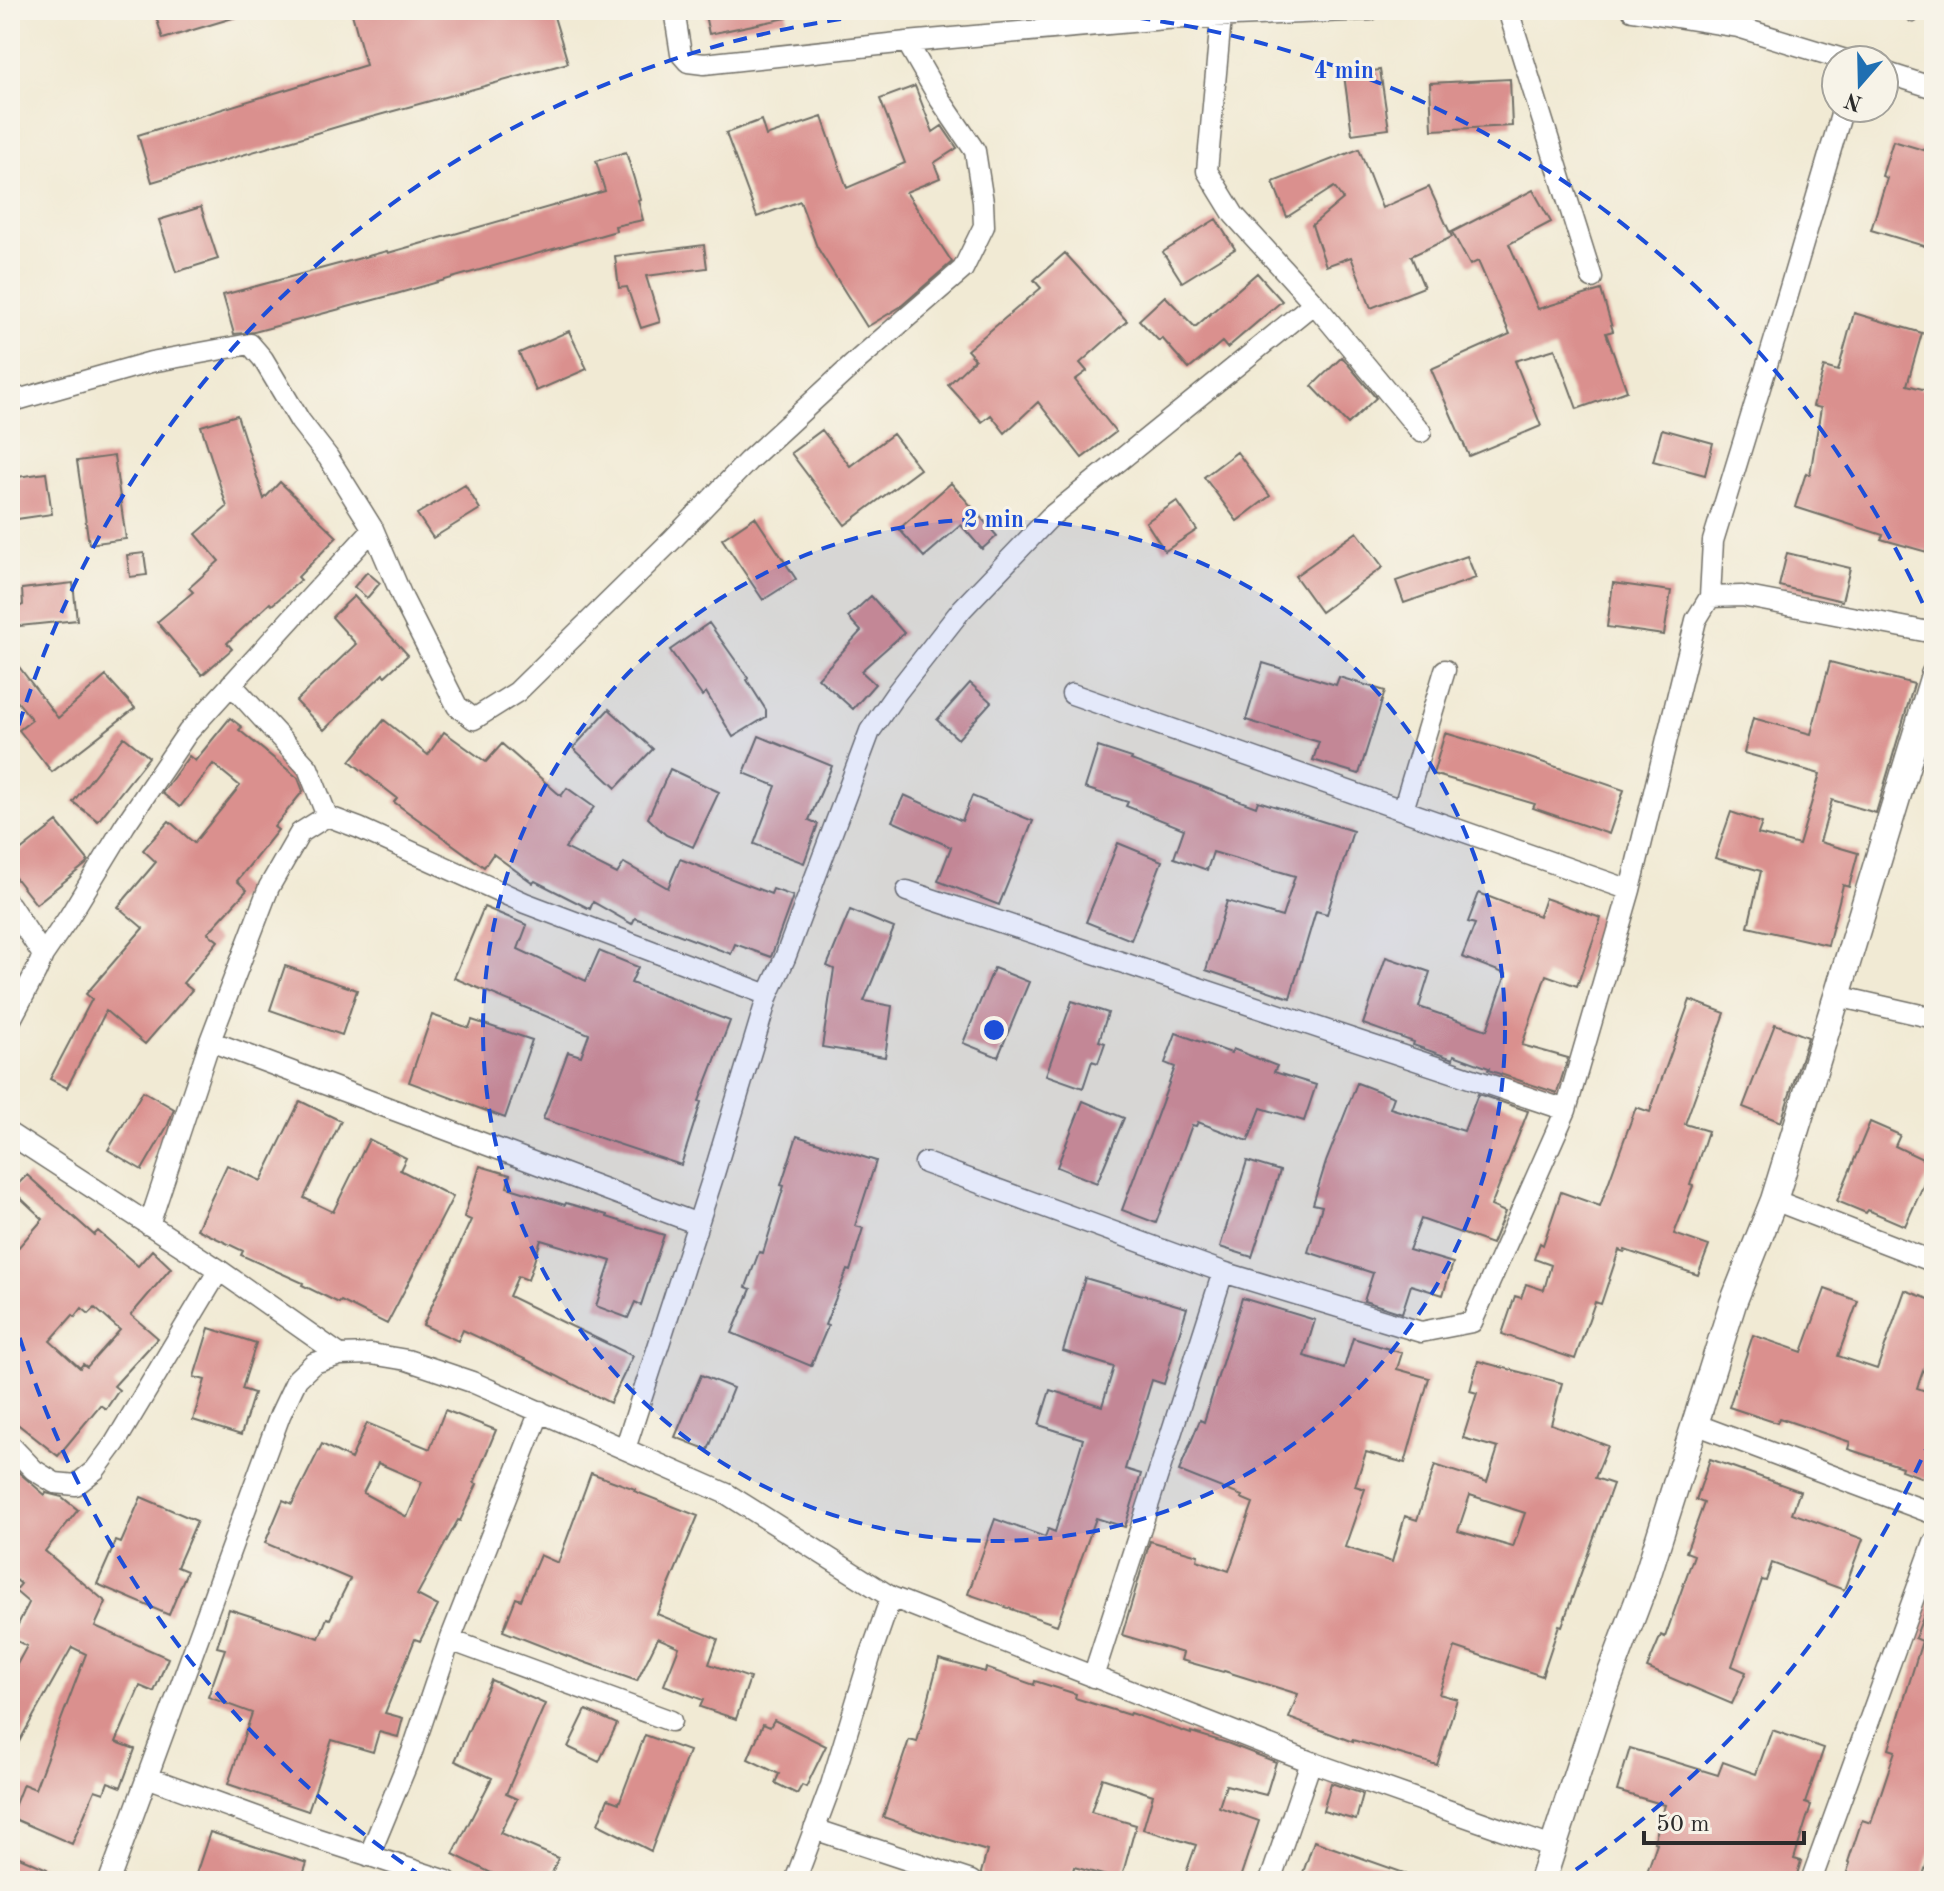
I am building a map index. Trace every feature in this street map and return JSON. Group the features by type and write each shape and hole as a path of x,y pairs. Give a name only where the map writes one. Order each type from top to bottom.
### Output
{"street":[{"path":"674,10 681,54 688,62 704,64 1164,15 1221,18 1370,10"},
{"path":"1508,10 1592,278"},
{"path":"1632,10 1739,23 1820,51"},
{"path":"1221,18 1207,171 1234,215 1314,303 1421,432"},
{"path":"10,402 151,362 250,344 263,359 300,421 328,457 373,529 403,599 457,706 474,719 517,692 748,461 963,269 984,226 975,151 939,98 907,42"},
{"path":"1900,77 1934,88"},
{"path":"925,1163 1223,1272 1421,1332 1472,1322 1566,1110 1630,890 1696,620 1710,597 1713,541 1838,124"},
{"path":"625,1449 768,995 785,958 870,731 962,609 1050,517 1314,303"},
{"path":"10,1021 43,955 188,732 373,529"},
{"path":"1710,597 1742,596 1934,633"},
{"path":"1403,810 1445,670"},
{"path":"1542,1881 1602,1697 1646,1580 1733,1303 1774,1200 1934,675"},
{"path":"231,684 308,768 327,816 525,903 768,995"},
{"path":"1072,694 1630,890"},
{"path":"149,1225 210,1041 269,887 300,833 327,816"},
{"path":"907,891 1566,1110"},
{"path":"10,905 43,955"},
{"path":"1837,996 1934,1018"},
{"path":"210,1041 698,1224"},
{"path":"10,1134 219,1270 340,1355"},
{"path":"1774,1200 1934,1262"},
{"path":"10,1445 34,1470 55,1483 76,1485 95,1470 115,1443 219,1270"},
{"path":"1093,1677 1223,1272"},
{"path":"109,1881 280,1415 297,1379 314,1363 340,1355 371,1354 407,1360 472,1382 727,1494 891,1597 1311,1762 1552,1847"},
{"path":"369,1856 412,1752 450,1640 540,1411"},
{"path":"1695,1424 1934,1514"},
{"path":"1811,1881 1934,1542"},
{"path":"795,1881 831,1785 891,1597"},
{"path":"450,1640 671,1721"},
{"path":"1270,1881 1311,1762"},
{"path":"147,1777 447,1881"},
{"path":"814,1829 971,1881"}],"building":[{"path":"154,10 245,10 246,14 163,39"},
{"path":"351,10 552,10 568,63 152,182 138,135 366,65"},
{"path":"704,10 787,10 787,18 709,34"},
{"path":"1380,70 1389,129 1352,134 1344,75"},
{"path":"1510,79 1512,126 1432,130 1430,83"},
{"path":"915,86 933,132 942,126 957,148 934,163 940,178 906,192 952,262 900,307 867,327 817,247 800,201 757,217 726,133 761,120 766,136 822,117 847,188 905,163 880,99"},
{"path":"1893,141 1934,153 1934,249 1871,230 1887,178 1882,176"},
{"path":"1359,149 1382,208 1429,187 1452,237 1411,256 1424,287 1371,308 1351,257 1326,266 1312,225 1343,199 1334,187 1287,217 1273,182"},
{"path":"626,152 643,220 615,226 616,231 396,294 254,332 234,334 223,295 388,253 605,191 596,161"},
{"path":"1533,190 1551,222 1509,244 1538,309 1601,290 1613,331 1606,333 1627,391 1577,409 1555,349 1515,361 1541,426 1469,456 1431,369 1510,334 1478,261 1470,265 1452,232"},
{"path":"201,207 218,259 176,272 159,220"},
{"path":"1216,219 1235,249 1182,282 1163,252"},
{"path":"704,245 707,268 646,276 660,322 641,328 627,287 619,288 615,256"},
{"path":"1065,253 1127,321 1080,363 1087,371 1075,380 1116,432 1082,458 1038,402 1005,433 991,415 982,422 948,385 975,359 967,350 1041,288 1034,280"},
{"path":"1257,273 1282,301 1227,348 1222,342 1189,369 1162,338 1159,341 1139,320 1165,296 1195,327"},
{"path":"1854,313 1922,333 1907,385 1934,392 1934,554 1881,539 1883,535 1795,507 1806,473 1810,475 1821,408 1813,406 1824,367 1838,371"},
{"path":"569,331 587,369 536,391 519,353"},
{"path":"1342,357 1376,398 1348,424 1312,386"},
{"path":"237,415 264,499 280,482 337,537 298,577 301,580 272,605 270,603 227,643 232,649 202,675 157,622 193,592 189,588 219,561 196,534 227,507 201,426"},
{"path":"1662,429 1713,443 1705,475 1653,461"},
{"path":"822,430 850,466 893,434 920,469 845,525 791,453"},
{"path":"1237,452 1270,496 1237,521 1204,477"},
{"path":"114,456 126,539 89,544 77,461"},
{"path":"46,473 52,514 10,520 10,478"},
{"path":"951,483 997,536 982,549 961,525 924,557 899,529"},
{"path":"465,485 480,509 433,538 417,514"},
{"path":"1177,501 1197,530 1165,551 1146,522"},
{"path":"755,517 796,579 763,600 722,539"},
{"path":"1357,532 1383,567 1321,612 1295,576"},
{"path":"144,553 147,575 130,577 127,555"},
{"path":"1787,553 1850,568 1842,601 1779,586"},
{"path":"1467,556 1476,578 1404,603 1396,581"},
{"path":"367,572 380,583 367,598 354,587"},
{"path":"73,583 77,620 10,627 10,611 23,605 22,589"},
{"path":"1613,583 1671,591 1664,635 1607,627"},
{"path":"354,596 408,655 385,676 383,674 324,730 296,701 356,644 332,617"},
{"path":"871,596 904,633 861,671 875,684 853,709 818,678 861,631 848,617"},
{"path":"709,623 748,678 766,710 766,717 733,737 706,692 702,696 670,650"},
{"path":"10,655 58,718 106,676 135,708 52,772 19,730 32,720 10,692"},
{"path":"1830,662 1914,684 1876,813 1832,800 1820,842 1858,853 1849,887 1843,885 1828,945 1748,927 1761,871 1715,858 1731,812 1762,823 1758,834 1799,845 1820,774 1744,753 1753,718 1811,734"},
{"path":"1263,663 1336,685 1339,677 1385,691 1359,774 1313,760 1319,742 1246,720"},
{"path":"970,683 991,702 958,739 937,720"},
{"path":"609,709 653,749 616,788 573,748"},
{"path":"230,718 242,727 239,730 298,778 303,791 274,827 278,830 237,881 247,890 208,933 218,941 183,983 192,990 145,1044 106,1011 67,1088 50,1079 92,999 86,994 143,928 118,907 156,862 143,850 169,821 194,843 240,786 213,764 180,807 162,793 189,756 195,761"},
{"path":"384,720 428,755 444,732 486,762 502,744 561,796 567,788 594,807 565,848 617,874 624,863 668,888 680,859 771,894 773,889 793,896 771,957 735,944 731,954 635,918 632,924 593,902 590,909 535,881 533,883 493,854 484,867 394,802 397,798 350,761"},
{"path":"1445,733 1624,790 1609,834 1533,808 1535,804 1433,774"},
{"path":"759,736 832,766 809,820 818,824 804,863 754,844 776,786 744,773"},
{"path":"124,737 149,757 98,821 73,802"},
{"path":"1098,747 1256,807 1258,801 1353,831 1327,914 1316,911 1290,998 1206,970 1227,901 1282,917 1295,876 1213,852 1207,870 1174,858 1184,829 1126,806 1128,802 1085,788"},
{"path":"670,769 719,792 693,847 666,835 648,818"},
{"path":"904,795 962,821 972,796 1033,821 999,905 938,881 951,847 892,821"},
{"path":"57,822 88,860 36,904 10,871 10,859"},
{"path":"1118,843 1162,861 1131,940 1086,922"},
{"path":"1479,893 1539,916 1545,898 1601,918 1577,986 1546,975 1522,1045 1568,1058 1557,1093 1454,1055 1453,1059 1413,1045 1414,1042 1363,1024 1386,957 1430,972 1419,1007 1487,1030 1506,974 1462,957 1475,924 1468,922"},
{"path":"484,907 527,925 518,949 586,981 599,951 638,967 631,983 730,1021 699,1101 681,1165 543,1119 568,1052 581,1056 589,1034 454,978"},
{"path":"850,910 894,928 864,1001 892,1006 885,1057 822,1047 834,969 827,966"},
{"path":"285,966 357,990 342,1035 270,1010"},
{"path":"994,968 1029,982 998,1057 963,1043"},
{"path":"1690,1000 1725,1013 1685,1124 1708,1131 1690,1185 1693,1186 1674,1234 1709,1246 1698,1275 1619,1250 1601,1304 1595,1302 1575,1359 1502,1334 1515,1296 1521,1298 1526,1284 1544,1290 1551,1265 1534,1259 1540,1243 1543,1245 1561,1192 1600,1206 1636,1107 1650,1112"},
{"path":"1072,1001 1108,1013 1099,1041 1105,1043 1098,1063 1092,1061 1083,1088 1046,1075"},
{"path":"432,1015 469,1028 472,1020 532,1040 505,1118 409,1082"},
{"path":"1775,1024 1808,1037 1781,1122 1743,1107"},
{"path":"1176,1033 1231,1053 1233,1049 1277,1066 1274,1072 1316,1085 1304,1121 1261,1108 1248,1141 1198,1122 1196,1126 1192,1125 1156,1223 1122,1210 1175,1067 1165,1063"},
{"path":"1357,1083 1394,1097 1390,1108 1464,1131 1478,1094 1528,1111 1491,1206 1505,1212 1492,1244 1421,1219 1409,1250 1453,1263 1443,1295 1411,1285 1402,1313 1364,1301 1373,1273 1308,1252 1322,1206 1313,1204"},
{"path":"143,1091 174,1109 142,1170 108,1150"},
{"path":"300,1101 341,1121 304,1198 333,1212 369,1139 406,1158 400,1170 453,1197 387,1324 241,1255 243,1251 197,1229 227,1165 261,1181"},
{"path":"1083,1101 1124,1118 1097,1183 1057,1167"},
{"path":"1870,1122 1900,1135 1895,1146 1933,1164 1905,1226 1837,1201"},
{"path":"797,1136 876,1161 855,1226 863,1228 850,1271 847,1270 811,1366 732,1333 751,1289 746,1287 759,1252 763,1253"},
{"path":"1247,1161 1280,1171 1252,1257 1220,1247"},
{"path":"480,1166 510,1175 507,1187 607,1215 664,1235 641,1305 635,1302 628,1318 596,1306 611,1261 541,1240 528,1280 518,1276 509,1296 633,1356 610,1403 463,1330 458,1341 423,1325 471,1220 464,1217"},
{"path":"27,1175 94,1235 98,1231 138,1266 152,1250 171,1268 131,1315 158,1338 114,1386 119,1390 106,1409 100,1405 58,1456 10,1418 10,1281 18,1272 10,1265 10,1257 43,1219 12,1190","holes":["82,1308 89,1314 95,1308 120,1330 87,1367 83,1364 80,1368 50,1341"]},
{"path":"1085,1278 1187,1308 1164,1384 1152,1380 1125,1469 1141,1474 1125,1527 1096,1518 1057,1625 968,1594 995,1519 1045,1537 1048,1529 1055,1532 1083,1439 1039,1425 1050,1390 1102,1406 1114,1367 1063,1351"},
{"path":"1825,1289 1858,1301 1838,1356 1877,1369 1905,1290 1934,1301 1934,1340 1917,1388 1934,1394 1934,1482 1901,1470 1902,1467 1848,1449 1850,1442 1779,1418 1777,1423 1729,1407 1753,1335 1802,1352"},
{"path":"1242,1298 1315,1320 1304,1356 1344,1368 1353,1338 1402,1353 1397,1369 1429,1378 1405,1463 1366,1452 1355,1486 1365,1489 1345,1547 1392,1562 1405,1516 1417,1520 1435,1465 1487,1482 1498,1448 1463,1438 1477,1393 1470,1391 1478,1361 1562,1383 1551,1424 1608,1446 1595,1478 1613,1484 1542,1676 1455,1647 1439,1694 1457,1699 1437,1765 1353,1742 1289,1718 1298,1694 1181,1660 1183,1653 1122,1635 1150,1541 1198,1555 1197,1560 1229,1571 1253,1503 1179,1471 1200,1420 1204,1422","holes":["1470,1495 1525,1513 1513,1547 1458,1531"]},
{"path":"209,1328 256,1343 242,1389 254,1393 241,1435 193,1420 205,1380 194,1377"},
{"path":"701,1375 733,1388 708,1450 675,1437"},
{"path":"445,1410 496,1430 460,1521 417,1595 438,1606 420,1641 415,1639 385,1713 403,1718 398,1737 379,1732 373,1752 332,1740 308,1811 228,1784 252,1713 208,1697 225,1649 217,1647 229,1609 319,1638 350,1579 265,1543 283,1500 292,1504 322,1444 351,1459 367,1423 430,1449","holes":["378,1463 422,1482 407,1517 363,1493"]},
{"path":"1710,1459 1800,1491 1792,1513 1863,1539 1844,1590 1772,1563 1766,1581 1762,1580 1732,1666 1746,1672 1732,1704 1647,1668 1661,1635 1665,1637 1694,1555 1686,1552 1704,1503 1696,1500"},
{"path":"10,1465 45,1495 62,1497 78,1510 45,1551 106,1602 95,1626 168,1658 154,1692 140,1686 116,1742 135,1749 121,1787 108,1782 104,1793 95,1790 72,1844 10,1817 23,1784 35,1789 86,1654 72,1647 10,1758 10,1677 27,1646 11,1638 29,1603 15,1591 21,1584 10,1575"},
{"path":"591,1473 698,1516 657,1614 718,1639 709,1664 750,1678 736,1719 700,1707 703,1700 664,1685 679,1647 658,1638 637,1681 503,1631 516,1598 521,1600 540,1555 558,1563"},
{"path":"141,1497 197,1521 177,1567 187,1571 169,1615 97,1584 116,1541 121,1543"},
{"path":"1933,1592 1934,1842 1921,1881 1844,1881 1862,1820 1871,1823 1895,1751 1889,1749 1922,1641 1915,1638"},
{"path":"939,1659 985,1672 986,1668 1034,1685 1035,1681 1076,1694 1075,1698 1227,1743 1276,1762 1266,1795 1226,1785 1219,1807 1259,1821 1239,1881 1183,1881 1196,1845 1143,1829 1153,1795 1102,1778 1091,1812 1136,1825 1121,1880 1074,1867 1070,1881 984,1881 981,1873 987,1851 883,1817 909,1740 917,1742"},
{"path":"491,1680 545,1704 506,1794 517,1799 500,1833 558,1858 549,1881 507,1881 453,1854 492,1778 455,1761"},
{"path":"586,1710 617,1724 599,1762 568,1747"},
{"path":"774,1720 826,1746 806,1787 802,1785 797,1794 775,1783 779,1774 748,1759 763,1724 770,1727"},
{"path":"1772,1730 1824,1748 1805,1803 1811,1805 1794,1859 1801,1861 1795,1881 1644,1881 1657,1843 1654,1842 1665,1805 1617,1791 1630,1748 1718,1775 1723,1762 1756,1774"},
{"path":"645,1735 689,1751 651,1851 598,1824 608,1799 619,1803"},
{"path":"1331,1783 1363,1794 1356,1820 1323,1811"},
{"path":"210,1832 307,1863 301,1881 217,1881 196,1874"},
{"path":"1314,1841 1421,1879 1300,1881"},
{"path":"10,1853 47,1869 41,1881 10,1881"}]}
